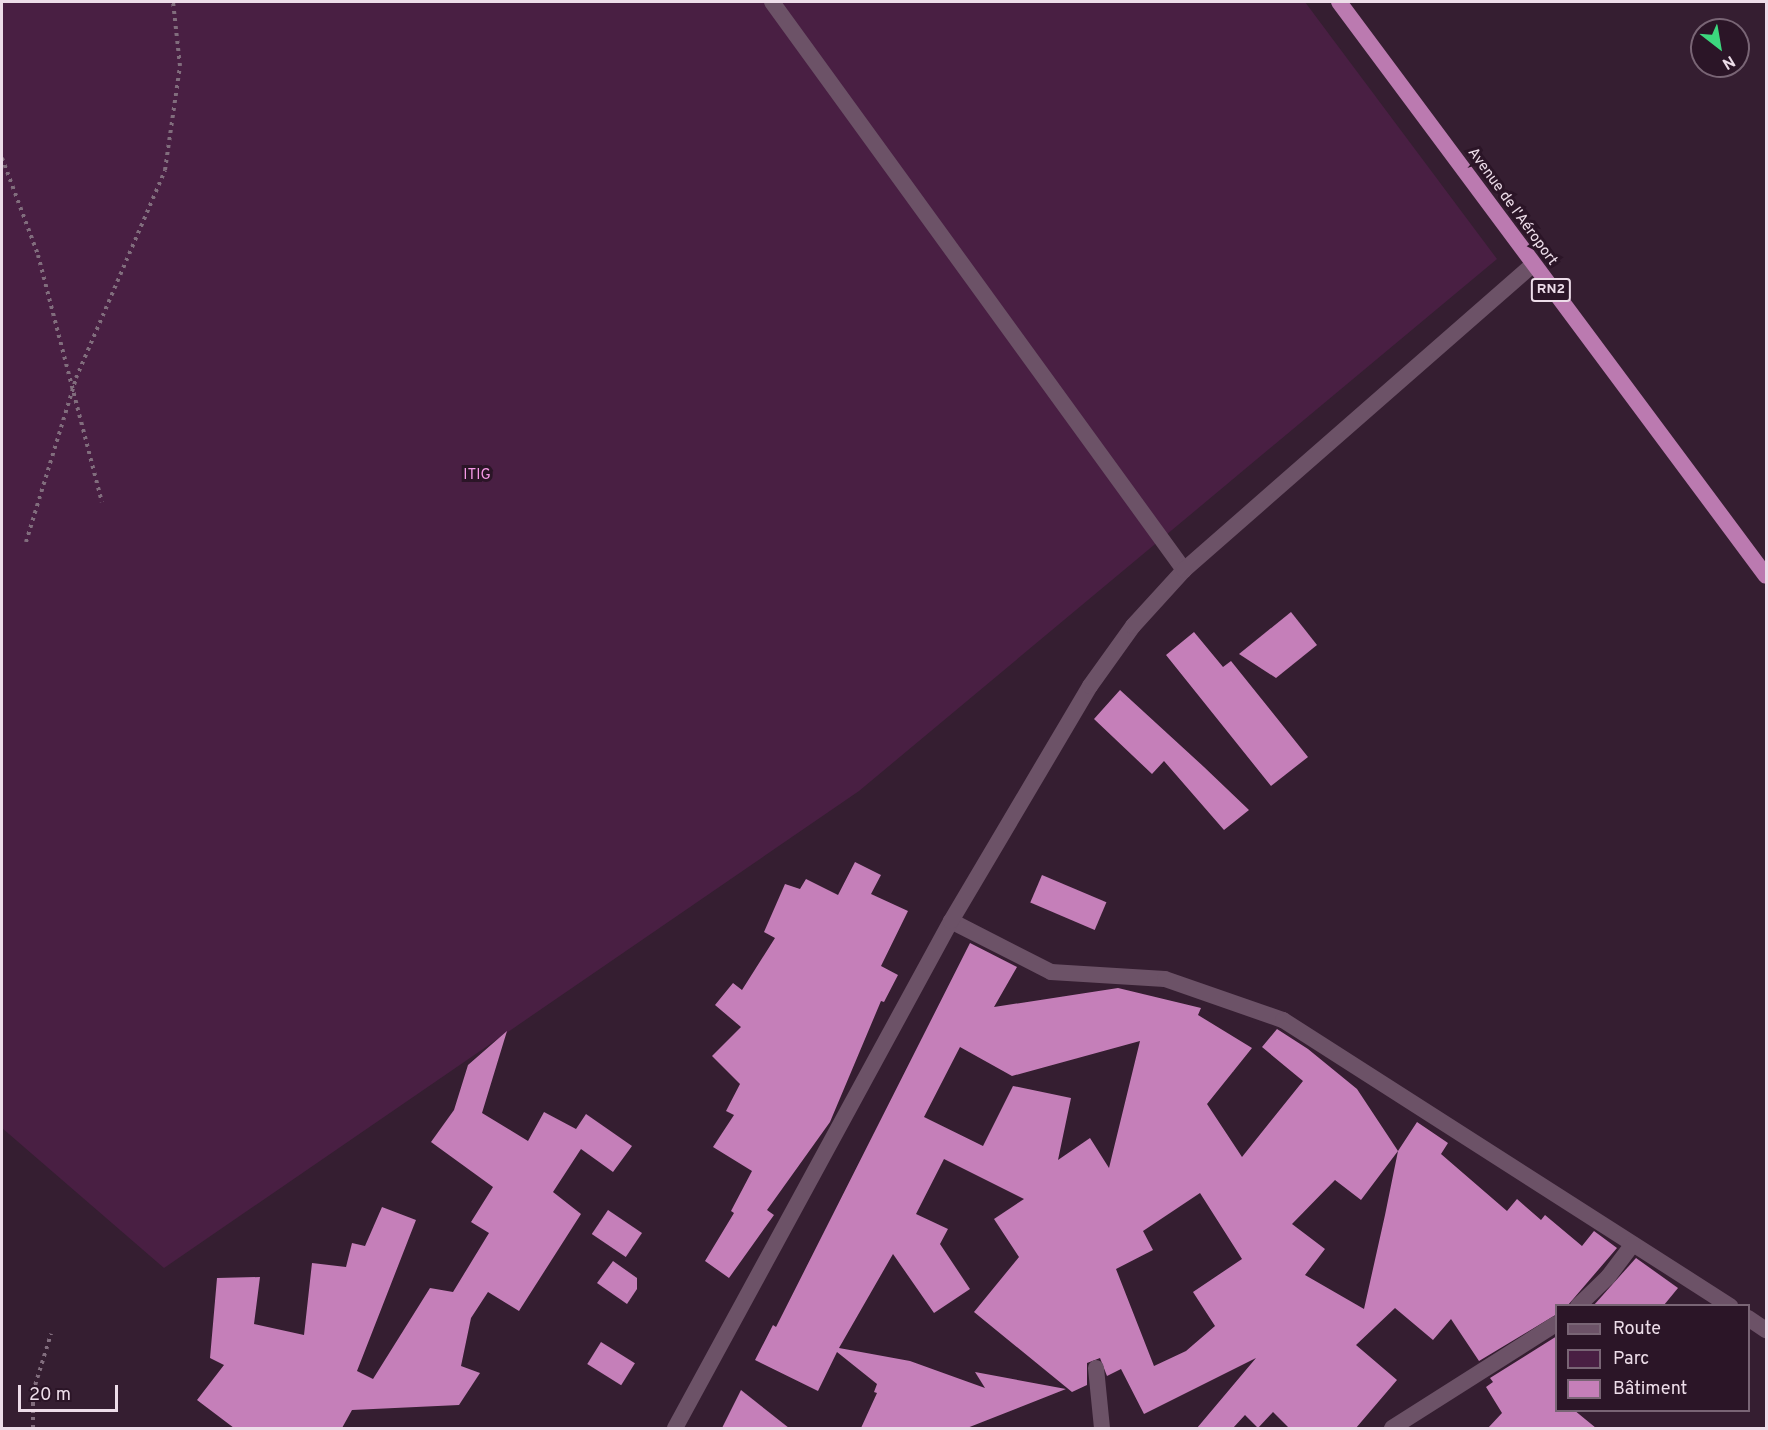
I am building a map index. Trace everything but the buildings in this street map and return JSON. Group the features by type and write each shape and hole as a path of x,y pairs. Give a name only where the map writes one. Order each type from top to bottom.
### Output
{"highway":[{"name":"Avenue de l'Aéroport","path":"1339,2 1532,265 1767,576"}],"street":[{"path":"772,2 1184,570"},
{"path":"675,1428 951,921 1090,686 1133,626 1184,570 1532,265"},
{"path":"951,921 1051,972 1165,979 1282,1020 1728,1304"},
{"path":"1579,1304 1608,1276 1633,1244"},
{"path":"1750,1319 1767,1330"},
{"path":"1392,1428 1555,1325"},
{"path":"1096,1368 1102,1428"}],"path":[{"path":"26,542 72,391 165,170 180,66 172,2"},
{"path":"2,158 38,255 102,502"},
{"path":"33,1428 33,1392 51,1334"}],"green space":[{"name":"ITIG","path":"2,2 1305,2 1497,259 859,791 164,1268 2,1128"}]}
